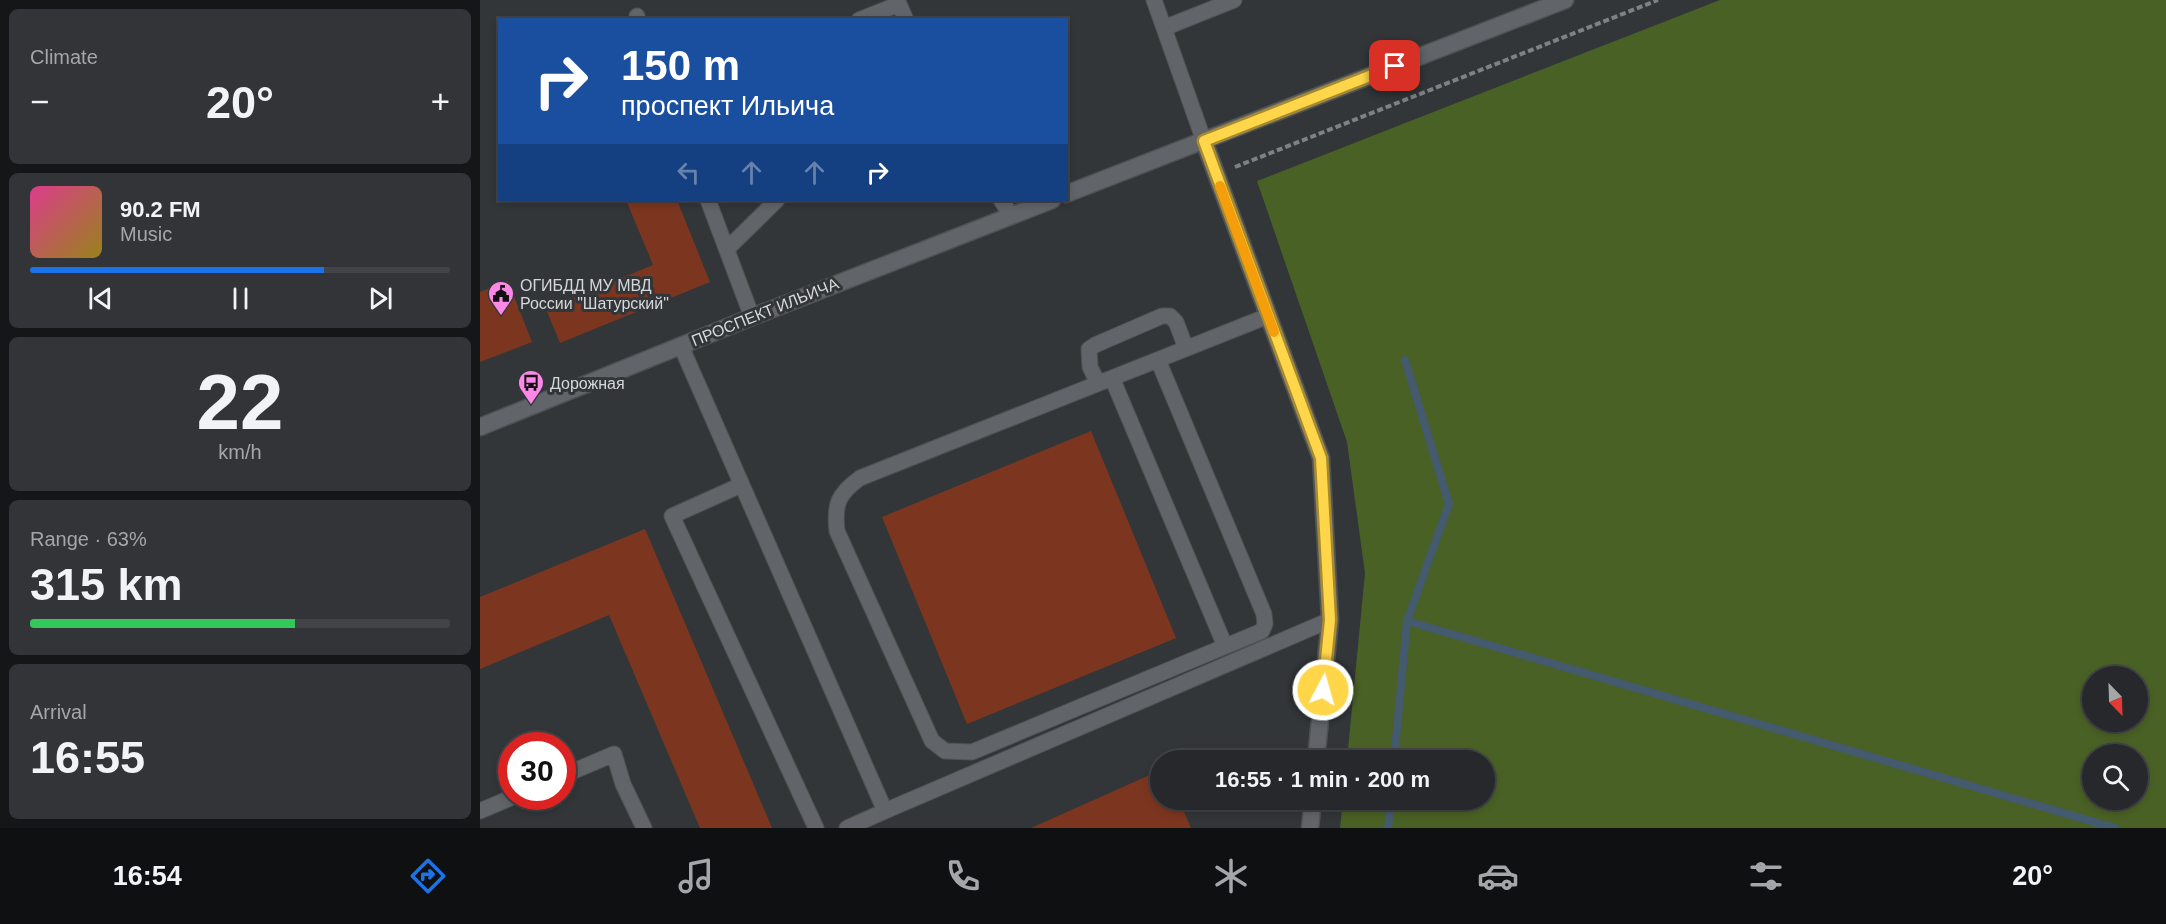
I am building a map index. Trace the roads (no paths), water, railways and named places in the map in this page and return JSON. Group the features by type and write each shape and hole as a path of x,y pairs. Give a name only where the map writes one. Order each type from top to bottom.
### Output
{"street":[{"path":"1068,193 1565,0"},
{"path":"1204,141 1321,458 1330,620 1318,750"},
{"name":"ПРОСПЕКТ ИЛЬИЧА","path":"480,427 752,317 1049,201"},
{"path":"1310,828 1312,810"}],"lane":[{"path":"1154,0 1204,141"},
{"path":"1164,28 1234,0"},
{"path":"864,18 899,4 905,18"},
{"path":"708,201 752,317"},
{"path":"727,249 776,201"},
{"path":"1002,201 1011,215"},
{"path":"1186,348 1176,322 1170,316 1162,316 1095,345 1089,349 1088,356 1090,367 1105,380 1225,646"},
{"path":"1158,360 1264,614 1265,624 1262,631 972,752 945,751 932,741 837,531 835,512 844,490 860,478 1268,316"},
{"path":"681,346 885,810"},
{"path":"741,485 672,516 816,828"},
{"path":"847,828 1330,620"},
{"path":"576,770 614,754 623,784 644,828"},
{"path":"480,812 498,804"}],"waterway":[{"path":"1395,750 1407,621 1449,504 1405,360"},
{"path":"1407,621 2115,828"},
{"path":"1388,828 1390,810"}],"place":[{"name":"ОГИБДД МУ МВД России \"Шатурский\"","path":"501,317"},
{"name":"Дорожная","path":"531,406"}]}
